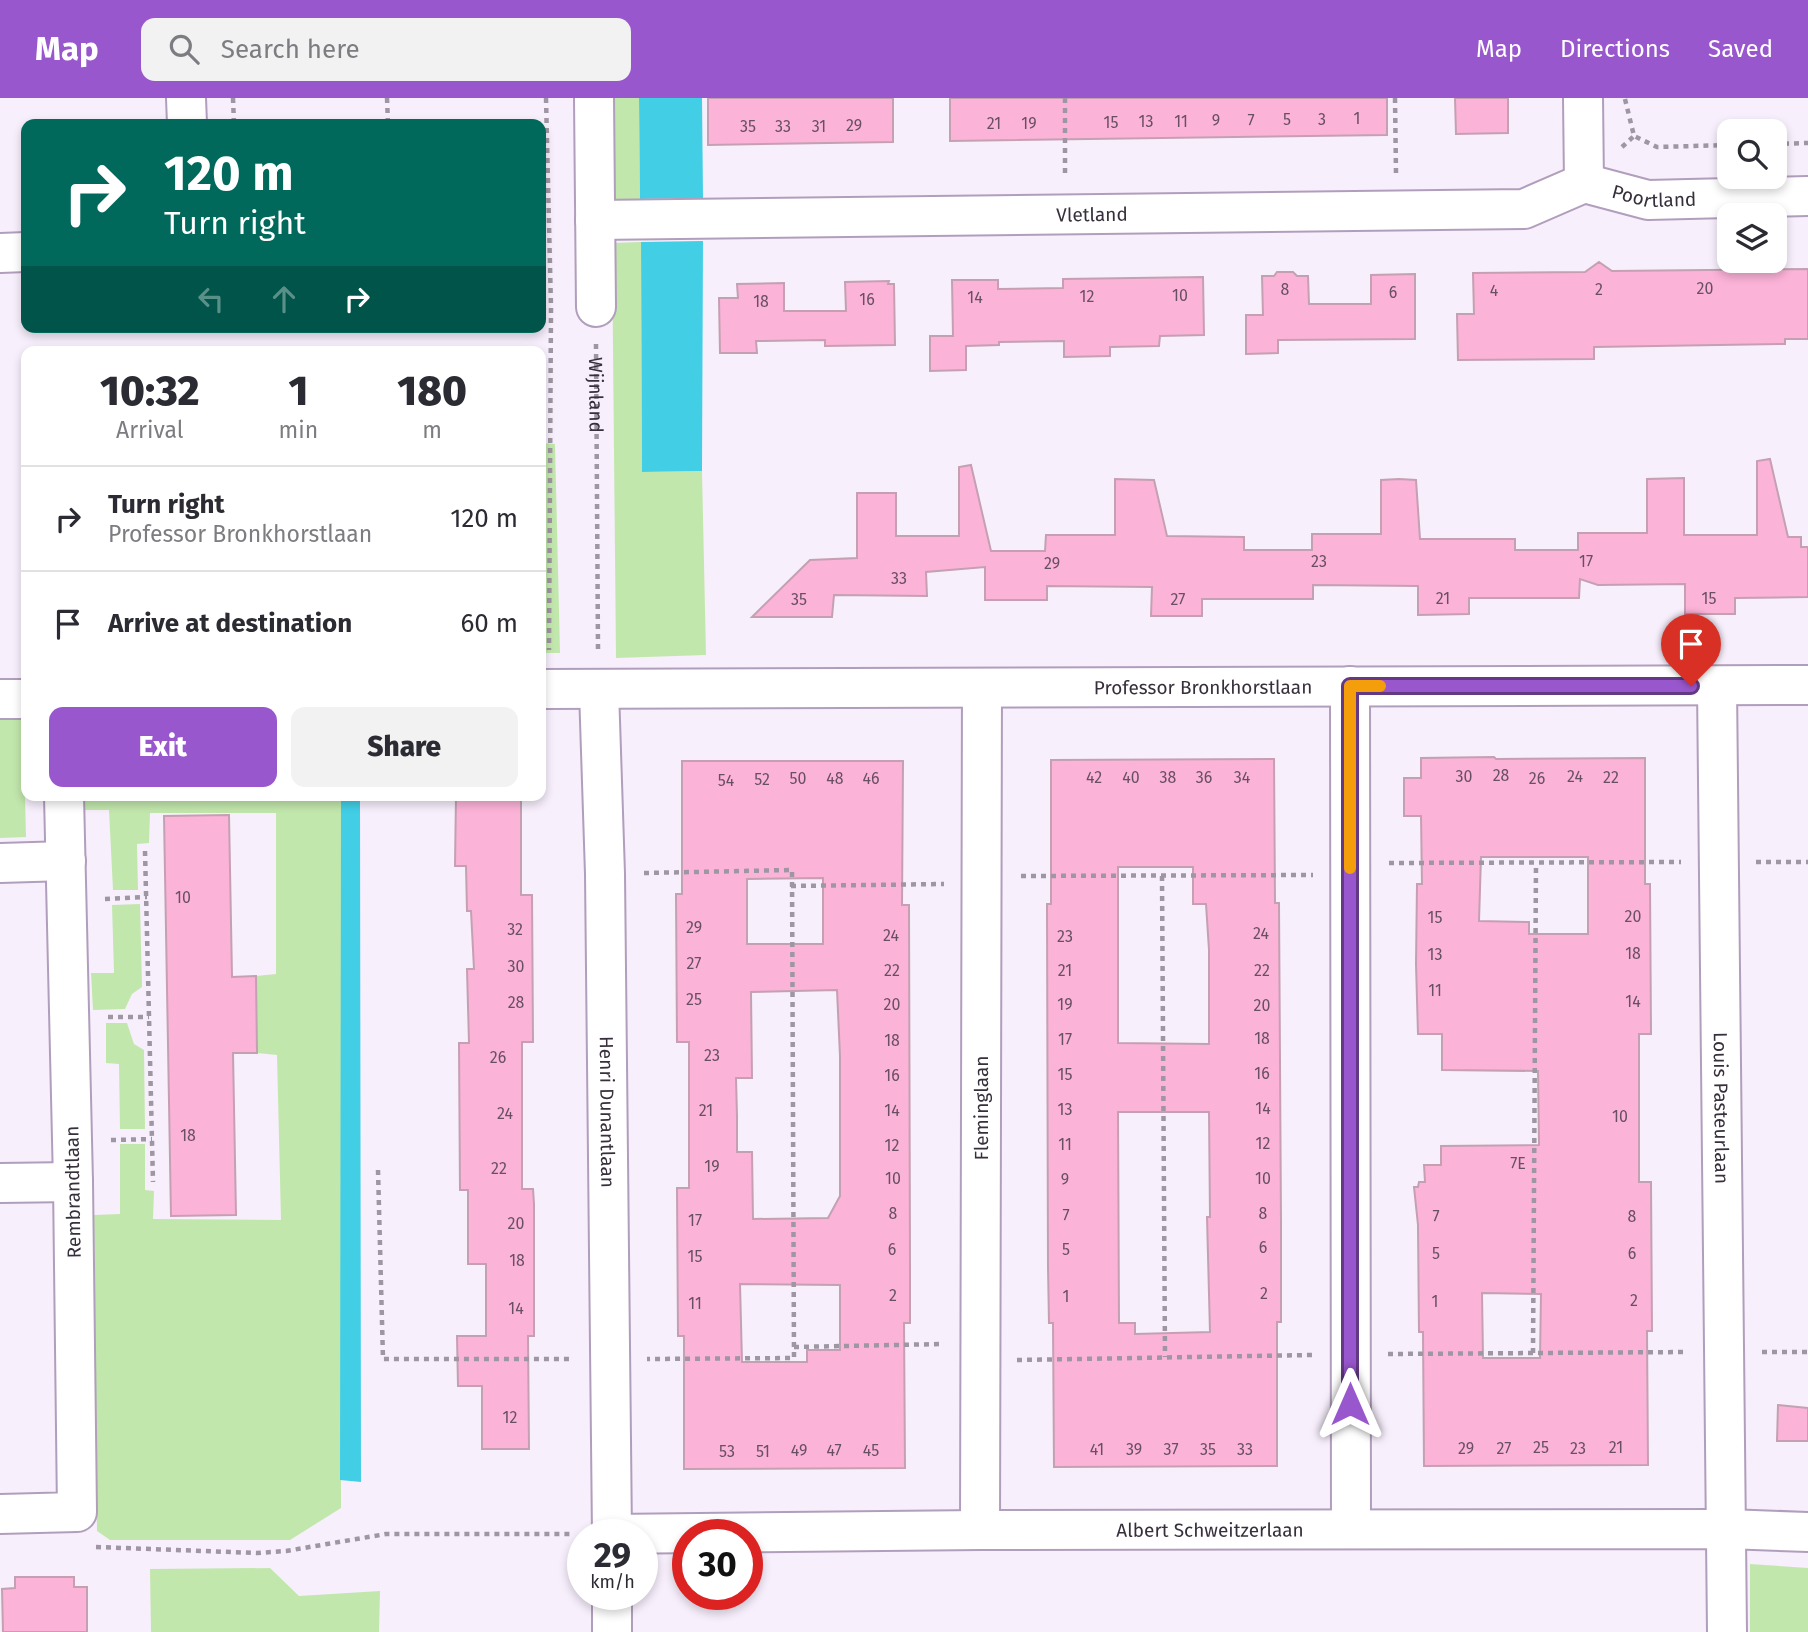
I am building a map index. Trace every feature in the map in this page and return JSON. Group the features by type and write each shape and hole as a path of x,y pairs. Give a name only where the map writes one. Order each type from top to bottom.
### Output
{"street":[{"path":"187,98 187,119"},
{"path":"594,98 596,307"},
{"path":"1583,98 1584,183"},
{"name":"Vletland","path":"595,220 1524,209 1584,183"},
{"name":"Poortland","path":"1584,183 1648,200 1808,196"},
{"path":"0,253 21,253"},
{"name":"Professor Bronkhorstlaan","path":"546,690 1808,685"},
{"path":"1350,686 1350,1529"},
{"name":"Louis Pasteurlaan","path":"1717,686 1727,1632"},
{"name":"Fleminglaan","path":"980,1530 982,688"},
{"name":"Henri Dunantlaan","path":"599,690 605,874 612,1519"},
{"path":"0,699 21,699"},
{"name":"Rembrandtlaan","path":"64,801 77,1512"},
{"path":"0,863 65,861"},
{"path":"0,1183 73,1182"},
{"path":"0,1514 77,1512"},
{"name":"Albert Schweitzerlaan","path":"658,1534 1350,1529 1727,1529 1808,1532"},
{"path":"612,1610 612,1632"}],"path":[{"path":"233,98 234,119"},
{"path":"387,98 388,119"},
{"path":"546,98 551,307 546,626"},
{"path":"1065,98 1065,214"},
{"path":"1395,98 1396,210"},
{"path":"1625,98 1634,136 1657,147 1717,145"},
{"path":"1787,144 1808,143"},
{"name":"Wijnland","path":"596,307 599,690"},
{"path":"145,851 153,1182"},
{"path":"791,886 1536,863 1808,862"},
{"path":"1533,1353 1536,863"},
{"path":"378,1170 383,1359 794,1358 792,870 605,874"},
{"path":"1162,876 1165,1357"},
{"path":"794,1347 1165,1357 1808,1352"},
{"path":"77,1512 80,1538 85,1544 96,1547 257,1553 286,1551 367,1535 567,1535"}],"green space":[{"path":"608,98 639,98 640,199 610,201"},
{"path":"641,242 642,472 702,471 706,655 616,658 612,243"},
{"path":"546,443 555,444 560,653 546,653"},
{"path":"0,718 21,718 21,801 25,801 26,837 0,838"},
{"path":"82,801 341,801 341,1508 290,1540 110,1540 97,1531 94,1215 120,1214 120,1144 145,1144 145,1190 154,1191 153,1219 281,1220 277,1055 257,1053 256,976 276,974 276,813 150,813 149,843 137,844 138,890 113,890 109,810 82,810"},
{"path":"140,904 142,987 132,994 125,1009 93,1010 91,973 114,973 112,905"},
{"path":"106,1023 127,1023 134,1044 144,1050 145,1129 120,1129 119,1064 106,1063"},
{"path":"1750,1564 1808,1568 1808,1632 1750,1632"},
{"path":"270,1568 299,1596 380,1591 379,1632 151,1632 150,1569"}],"water":[{"path":"639,98 702,98 703,198 640,199"},
{"path":"703,241 702,471 642,472 641,242"},
{"path":"341,801 360,801 361,1482 340,1480"}],"building":[{"path":"708,98 893,98 893,142 708,145"},
{"path":"950,98 1387,98 1387,135 950,141"},
{"path":"1455,98 1508,98 1508,133 1456,134"},
{"path":"1599,262 1612,271 1717,270 1717,273 1787,273 1787,269 1808,269 1808,339 1785,339 1785,344 1594,347 1594,359 1458,360 1457,314 1474,314 1473,273 1585,272"},
{"path":"1277,272 1308,276 1309,304 1371,304 1371,275 1415,274 1415,339 1278,340 1278,353 1246,354 1246,315 1263,315 1262,276 1274,276"},
{"path":"1203,277 1204,335 1160,336 1159,346 1110,347 1110,356 1064,357 1064,341 999,342 999,345 966,346 966,370 930,371 930,336 953,336 952,280 998,280 998,289 1063,288 1063,279"},
{"path":"889,281 888,284 894,284 895,345 825,346 825,340 756,341 757,353 720,353 719,298 738,298 737,284 784,283 784,311 846,311 845,282"},
{"path":"1770,459 1788,537 1801,537 1801,547 1808,547 1808,597 1735,598 1735,614 1685,614 1685,584 1598,585 1580,579 1579,598 1469,598 1469,614 1418,615 1418,586 1313,585 1313,599 1202,599 1202,616 1151,616 1152,587 1047,586 1047,600 985,600 985,567 926,572 927,596 834,595 832,617 752,617 810,560 857,558 857,493 896,493 896,536 959,536 959,467 971,465 991,551 1045,551 1046,535 1115,535 1115,479 1154,480 1167,536 1244,537 1244,550 1312,550 1312,534 1381,534 1381,480 1399,479 1416,480 1420,539 1515,539 1515,550 1578,550 1578,533 1647,533 1647,479 1684,478 1684,535 1757,535 1757,461"},
{"path":"1421,758 1645,758 1645,884 1650,884 1651,1034 1639,1034 1639,1182 1651,1182 1652,1331 1647,1331 1648,1465 1424,1466 1423,1332 1419,1332 1418,1225 1414,1187 1418,1187 1419,1182 1425,1182 1424,1165 1441,1165 1441,1146 1539,1145 1538,1071 1442,1070 1442,1034 1418,1034 1417,884 1422,884 1421,816 1404,816 1404,778 1421,778","holes":["1481,857 1588,857 1588,934 1529,934 1529,922 1479,921","1482,1293 1541,1294 1540,1358 1483,1358"]},
{"path":"1274,759 1275,903 1279,903 1281,1222 1281,1322 1277,1322 1277,1466 1054,1467 1053,1323 1049,1323 1048,1267 1047,904 1051,904 1051,760","holes":["1118,867 1193,867 1193,904 1206,904 1209,1044 1118,1043","1118,1112 1209,1112 1210,1217 1207,1217 1210,1332 1135,1334 1135,1323 1119,1323"]},
{"path":"682,761 903,761 902,905 909,905 910,1323 904,1323 905,1468 684,1469 684,1336 678,1336 677,1188 689,1188 689,1042 677,1042 676,894 682,894","holes":["823,878 823,944 747,944 747,879","837,990 840,1196 828,1218 753,1219 752,1152 737,1152 736,1078 752,1078 751,992","740,1284 840,1285 840,1350 807,1350 807,1362 742,1362"]},
{"path":"456,801 521,801 521,895 532,895 533,1042 522,1042 522,1189 533,1189 534,1204 534,1336 528,1336 529,1449 482,1449 482,1386 458,1386 457,1336 486,1336 486,1264 468,1264 468,1190 460,1190 459,1043 469,1043 467,969 474,969 471,911 467,911 466,866 455,866"},
{"path":"229,815 232,977 256,976 257,1053 233,1053 236,1215 171,1216 164,816"},
{"path":"1778,1405 1808,1408 1808,1441 1777,1441"},
{"path":"15,1577 74,1577 74,1587 87,1587 87,1632 3,1632 2,1589 15,1588"}],"slow traffic":[{"path":"1350,868 1350,686 1380,686"}],"route":[{"path":"1350,1404 1350,686 1691,686"}]}
